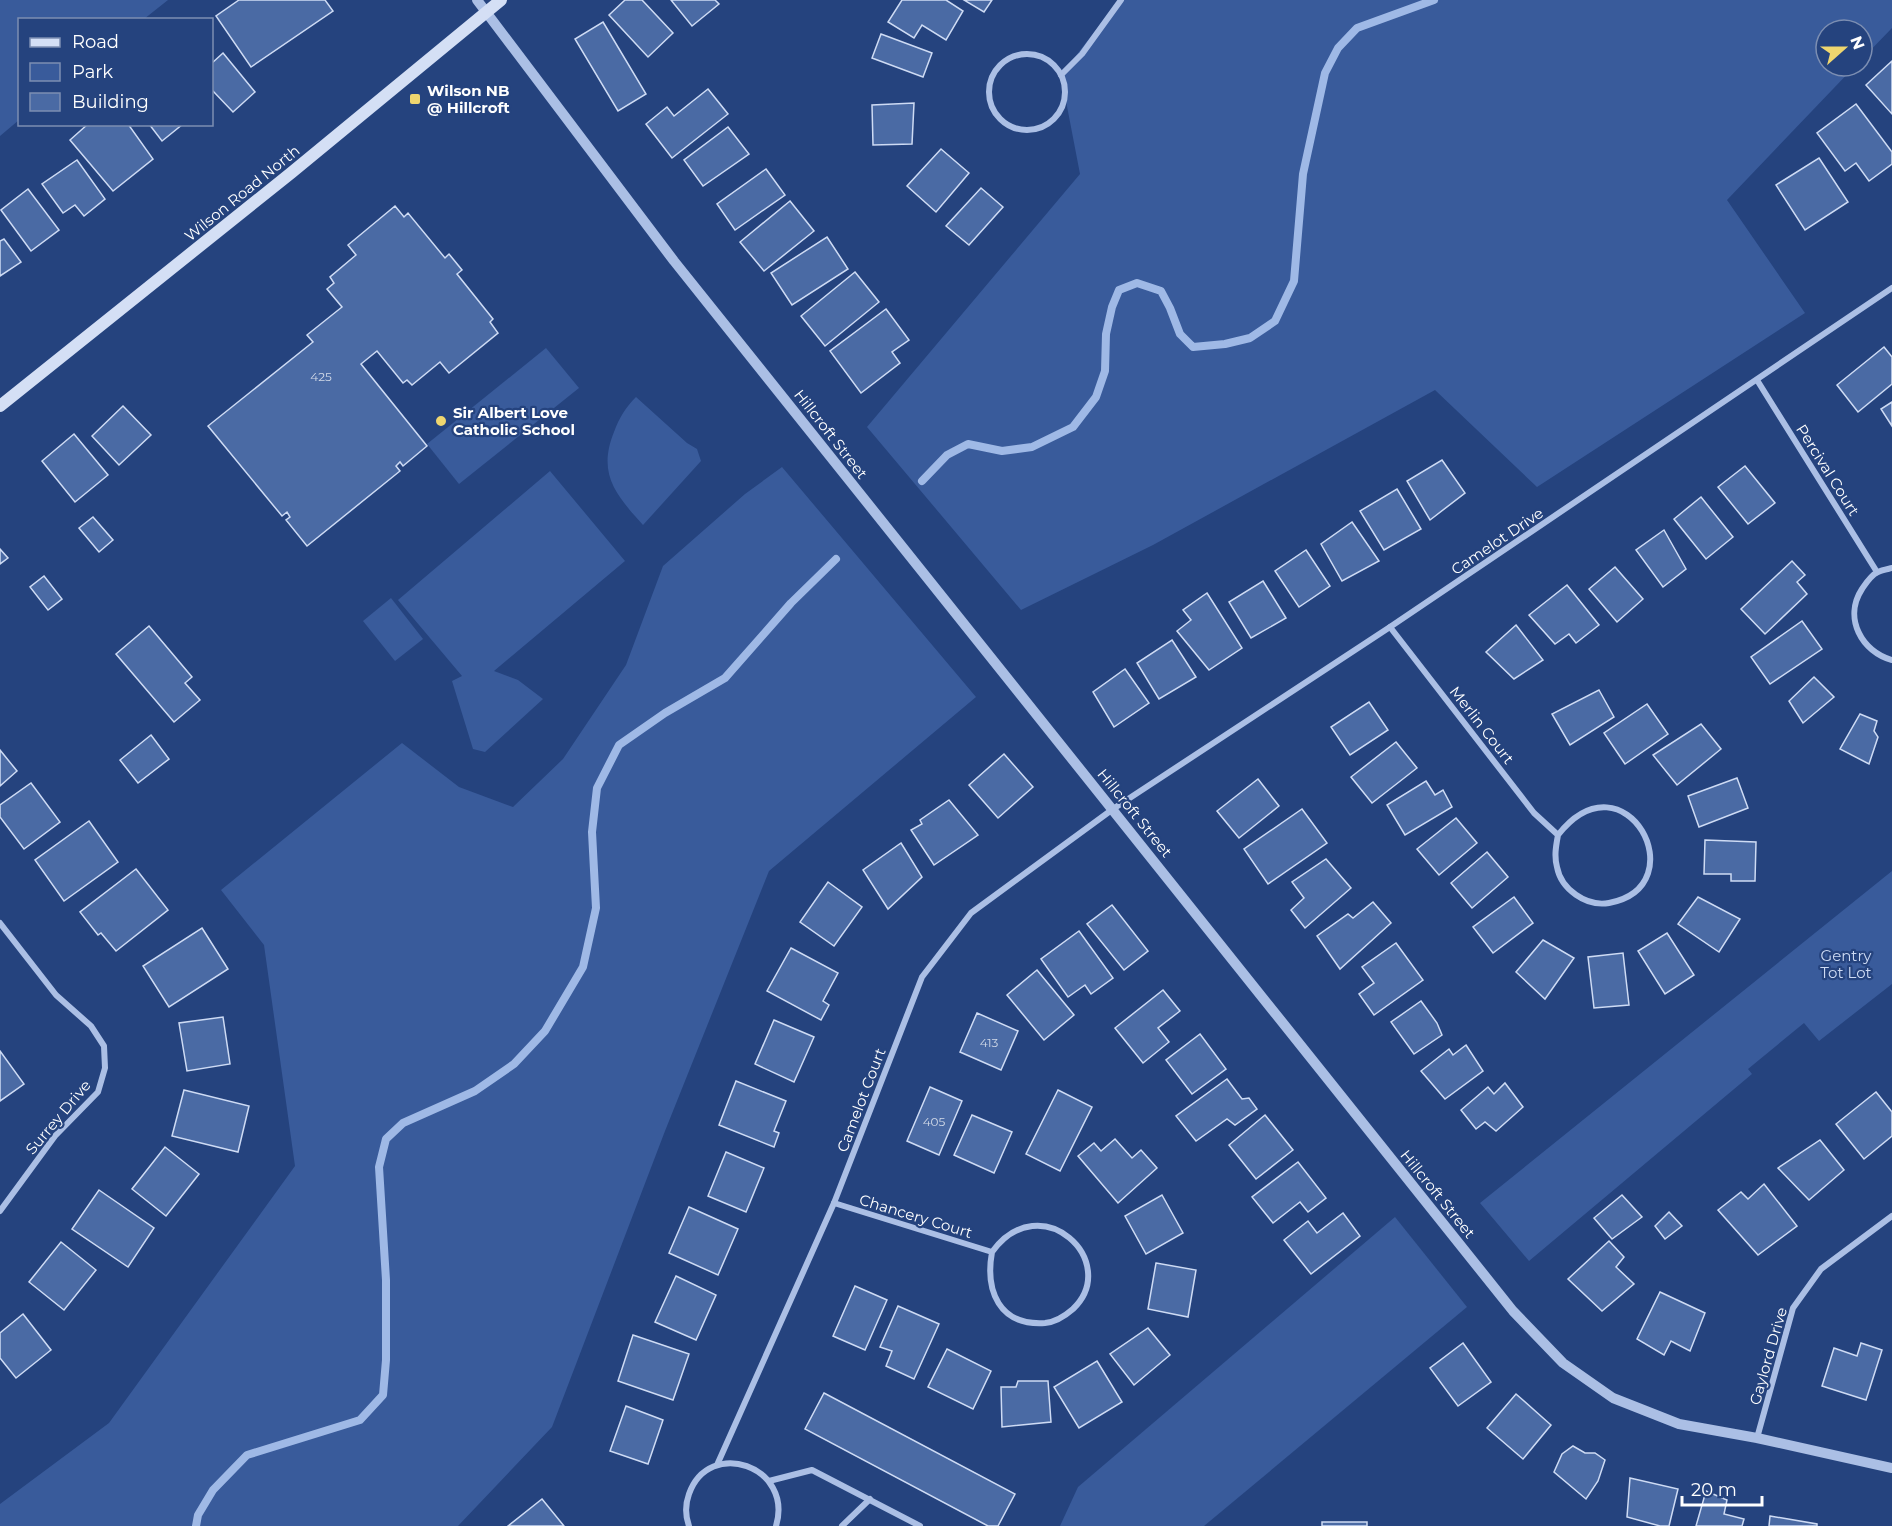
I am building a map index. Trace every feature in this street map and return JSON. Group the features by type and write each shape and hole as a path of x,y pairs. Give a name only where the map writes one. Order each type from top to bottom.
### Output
{"main road":[{"name":"Wilson Road North","path":"0,406 291,173 501,0"}],"street":[{"name":"Hillcroft Street","path":"477,0 674,261 1513,1311 1563,1363 1612,1398 1679,1425 1757,1438 1892,1468"},
{"path":"1061,75 1082,54 1121,0"},
{"path":"1025,54 1038,55 1053,64 1061,75 1065,88 1064,100 1059,112 1050,122 1035,129 1022,129 1009,126 994,110 989,97 990,84 1001,64 1012,57 1025,54"},
{"name":"Camelot Drive","path":"1113,809 1390,627 1892,288"},
{"name":"Percival Court","path":"1757,380 1877,572"},
{"path":"1892,568 1877,572 1867,582 1859,594 1854,609 1855,623 1860,638 1870,649 1892,660"},
{"name":"Merlin Court","path":"1390,627 1534,813 1558,835"},
{"path":"1593,808 1609,808 1624,812 1637,822 1646,835 1651,850 1650,866 1644,881 1633,893 1619,901 1604,904 1588,902 1574,894 1563,883 1557,869 1555,853 1558,835 1578,814 1593,808"},
{"name":"Camelot Court","path":"717,1465 834,1203 922,977 971,914 1113,809"},
{"name":"Surrey Drive","path":"0,923 56,995 91,1026 104,1046 105,1068 98,1092 55,1136 0,1211"},
{"name":"Chancery Court","path":"834,1203 992,1252"},
{"name":"Gaylord Drive","path":"1757,1438 1793,1308 1821,1269 1892,1216"},
{"path":"1039,1225 1054,1228 1068,1235 1079,1247 1088,1276 1085,1292 1077,1305 1065,1316 1050,1322 1033,1324 1017,1319 1003,1309 993,1295 989,1279 992,1252 1010,1234 1023,1227 1039,1225"},
{"path":"689,1526 686,1518 686,1502 692,1486 703,1473 717,1465 736,1463 754,1468 769,1480 776,1492 779,1504 776,1526"},
{"path":"769,1480 812,1470 920,1526"},
{"path":"842,1526 870,1499"}],"green space":[{"path":"0,0 168,0 145,18 18,18 18,121 0,136"},
{"path":"1119,0 1892,0 1892,28 1874,47 1874,18 1814,18 1814,78 1844,78 1727,200 1805,313 1537,487 1435,390 1153,545 1021,610 867,427 1080,174 1061,75"},
{"path":"546,348 579,388 459,484 427,444"},
{"path":"636,397 687,443 697,449 701,461 643,525 617,493 609,472 608,460 609,447 618,422"},
{"path":"782,467 976,697 769,871 665,1131 552,1427 458,1526 0,1526 0,1504 109,1423 295,1166 264,945 221,890 402,743 459,787 513,807 563,759 626,665 663,566 745,494"},
{"path":"550,471 625,561 494,671 518,680 543,699 485,752 473,749 452,681 462,676 398,600"},
{"path":"391,598 423,639 395,661 363,621"},
{"name":"Gentry Tot Lot","path":"1892,871 1892,984 1819,1041 1804,1023 1748,1069 1752,1074 1529,1261 1480,1203"},
{"path":"1395,1217 1467,1307 1204,1526 1060,1526 1078,1487"}],"building":[{"path":"239,0 325,0 333,11 251,67 216,16"},
{"path":"625,0 642,0 673,33 648,57 609,15"},
{"path":"671,0 715,0 719,4 692,26"},
{"path":"902,0 946,0 963,11 946,40 922,25 914,38 888,22"},
{"path":"964,0 992,0 984,12"},
{"path":"603,22 646,94 618,111 575,39"},
{"path":"881,34 932,53 923,77 872,58"},
{"path":"223,53 255,92 233,112 213,91 213,62"},
{"path":"1892,61 1892,114 1866,85"},
{"path":"708,89 728,114 672,158 646,124 667,107 674,116"},
{"path":"914,103 912,144 873,145 872,105"},
{"path":"1856,104 1892,152 1892,164 1869,181 1856,163 1845,171 1817,133"},
{"path":"86,126 129,126 153,159 113,191 70,140"},
{"path":"151,126 181,126 162,141"},
{"path":"728,127 749,154 703,186 684,160"},
{"path":"941,149 969,173 936,212 907,186"},
{"path":"1819,158 1848,202 1805,230 1776,185"},
{"path":"77,160 105,199 84,216 75,205 63,213 42,184"},
{"path":"766,169 785,195 735,230 717,204"},
{"path":"981,188 1003,207 969,245 946,226"},
{"path":"28,189 59,230 31,251 1,210"},
{"path":"790,201 814,231 764,271 740,242"},
{"path":"395,206 404,217 408,213 445,258 449,254 462,270 457,274 493,319 490,322 498,333 449,373 440,362 412,385 407,380 403,383 377,351 361,364 427,446 403,466 400,462 396,466 400,471 307,546 286,520 290,517 287,512 282,516 208,426 313,342 307,335 342,307 327,289 334,283 330,277 356,255 348,245"},
{"path":"827,237 848,269 792,305 771,273"},
{"path":"4,239 21,262 0,276 0,241"},
{"path":"855,272 879,302 825,346 801,316"},
{"path":"886,309 909,340 892,352 900,363 861,393 830,351"},
{"path":"1884,347 1892,357 1892,384 1858,412 1837,385"},
{"path":"1892,402 1892,426 1881,409"},
{"path":"123,406 151,435 119,465 92,436"},
{"path":"74,434 108,475 75,502 42,461"},
{"path":"1442,460 1465,493 1430,520 1407,481"},
{"path":"1745,466 1775,503 1748,524 1718,487"},
{"path":"1397,489 1421,529 1384,550 1360,511"},
{"path":"1701,497 1733,537 1706,559 1674,519"},
{"path":"93,517 113,540 99,552 79,528"},
{"path":"1352,522 1379,561 1342,581 1321,544"},
{"path":"1664,530 1686,569 1663,587 1636,550"},
{"path":"0,549 8,558 0,564"},
{"path":"1306,550 1330,586 1299,607 1275,571"},
{"path":"1792,561 1805,575 1797,582 1807,594 1765,634 1741,609"},
{"path":"1615,567 1643,599 1617,622 1589,589"},
{"path":"44,576 62,599 48,610 30,587"},
{"path":"1263,581 1286,618 1251,638 1229,602"},
{"path":"1567,585 1599,625 1576,643 1569,634 1555,644 1529,615"},
{"path":"1207,593 1242,648 1209,670 1177,631 1191,620 1183,610"},
{"path":"1802,621 1822,649 1770,684 1751,657"},
{"path":"1516,625 1543,660 1514,679 1486,652"},
{"path":"149,626 192,677 185,683 200,700 174,722 116,654"},
{"path":"1172,640 1196,677 1159,699 1137,663"},
{"path":"1125,669 1149,703 1114,727 1093,692"},
{"path":"1814,677 1834,697 1803,723 1789,701"},
{"path":"1599,690 1614,717 1570,745 1552,714"},
{"path":"1369,702 1388,730 1350,755 1331,727"},
{"path":"1647,704 1668,734 1625,764 1604,733"},
{"path":"1860,714 1877,721 1874,731 1878,737 1869,764 1840,749"},
{"path":"1701,724 1721,749 1677,785 1653,755"},
{"path":"151,735 169,759 138,783 120,760"},
{"path":"1396,742 1417,768 1372,803 1351,777"},
{"path":"0,750 17,771 0,786"},
{"path":"1004,754 1033,787 998,818 969,785"},
{"path":"1737,778 1748,808 1699,827 1688,796"},
{"path":"1258,779 1279,806 1239,838 1217,811"},
{"path":"1426,781 1435,795 1443,790 1452,807 1405,835 1387,805"},
{"path":"31,783 60,822 24,849 0,817 0,805"},
{"path":"949,800 978,835 934,865 911,830 922,824 920,820"},
{"path":"1302,809 1327,843 1268,884 1244,849"},
{"path":"1456,818 1477,843 1439,875 1417,849"},
{"path":"89,821 118,862 64,901 35,860"},
{"path":"1705,840 1756,842 1755,881 1731,881 1731,874 1704,874"},
{"path":"901,843 922,877 888,909 863,870"},
{"path":"1487,852 1508,877 1472,908 1451,883"},
{"path":"1326,859 1351,888 1305,928 1291,910 1304,898 1292,882"},
{"path":"136,869 168,910 116,951 101,933 98,935 80,912"},
{"path":"828,882 862,907 834,946 800,922"},
{"path":"1514,897 1533,923 1493,953 1473,927"},
{"path":"1698,897 1740,919 1719,952 1678,924"},
{"path":"1373,902 1391,923 1340,969 1317,936 1348,914 1353,918"},
{"path":"1112,905 1148,951 1124,970 1087,924"},
{"path":"202,928 228,969 169,1007 143,966"},
{"path":"1079,931 1113,978 1091,994 1085,985 1068,997 1041,959"},
{"path":"1667,933 1694,975 1665,994 1638,951"},
{"path":"1543,940 1574,958 1545,999 1516,972"},
{"path":"1396,943 1423,980 1374,1015 1359,994 1374,983 1362,967"},
{"path":"791,948 838,973 823,1001 829,1005 821,1020 767,991"},
{"path":"1623,953 1629,1005 1594,1008 1588,957"},
{"path":"1037,970 1074,1015 1044,1040 1007,995"},
{"path":"1163,990 1180,1011 1158,1028 1169,1042 1143,1063 1115,1028"},
{"path":"1421,1001 1437,1023 1442,1035 1414,1054 1391,1022"},
{"path":"977,1013 1018,1031 1001,1070 960,1052"},
{"path":"223,1017 230,1064 187,1071 179,1023"},
{"path":"774,1020 814,1037 794,1082 755,1064"},
{"path":"1200,1034 1226,1069 1192,1094 1166,1060"},
{"path":"1466,1045 1483,1071 1445,1099 1421,1071 1449,1049 1453,1055"},
{"path":"0,1051 24,1084 0,1101"},
{"path":"1227,1079 1242,1099 1249,1098 1257,1109 1235,1125 1227,1119 1196,1141 1176,1116"},
{"path":"736,1081 786,1101 774,1131 779,1133 774,1147 719,1125"},
{"path":"1505,1083 1523,1107 1496,1131 1485,1122 1476,1129 1461,1110 1488,1087 1494,1094"},
{"path":"930,1087 962,1101 939,1155 907,1141"},
{"path":"184,1090 249,1106 238,1152 172,1136"},
{"path":"1058,1090 1092,1107 1060,1171 1026,1154"},
{"path":"1876,1092 1892,1112 1892,1136 1864,1159 1836,1124"},
{"path":"972,1115 1012,1132 994,1173 954,1155"},
{"path":"1265,1115 1293,1150 1256,1179 1229,1145"},
{"path":"1115,1139 1132,1158 1141,1150 1157,1168 1118,1203 1078,1156 1094,1143 1101,1151"},
{"path":"1820,1140 1844,1170 1809,1200 1778,1168"},
{"path":"165,1147 199,1174 166,1216 132,1189"},
{"path":"726,1152 764,1168 746,1212 708,1196"},
{"path":"1298,1162 1326,1198 1308,1212 1300,1202 1273,1223 1252,1197"},
{"path":"1764,1184 1797,1226 1758,1255 1718,1210 1741,1192 1748,1199"},
{"path":"99,1190 154,1228 128,1267 72,1229"},
{"path":"1162,1195 1183,1233 1146,1254 1125,1216"},
{"path":"1622,1195 1642,1217 1612,1239 1594,1218"},
{"path":"689,1207 738,1229 718,1275 669,1253"},
{"path":"1669,1212 1682,1226 1665,1239 1655,1226"},
{"path":"1343,1213 1360,1236 1311,1274 1284,1240 1308,1221 1317,1233"},
{"path":"1609,1241 1624,1257 1616,1267 1634,1284 1602,1311 1568,1279"},
{"path":"61,1242 96,1270 64,1310 29,1282"},
{"path":"1156,1263 1196,1270 1188,1317 1148,1309"},
{"path":"676,1276 716,1295 696,1340 655,1322"},
{"path":"855,1286 887,1300 865,1350 833,1336"},
{"path":"1660,1292 1705,1313 1690,1351 1671,1341 1664,1355 1637,1339"},
{"path":"898,1306 939,1324 914,1379 886,1366 892,1351 880,1347"},
{"path":"23,1314 51,1350 16,1378 0,1358 0,1333"},
{"path":"1148,1328 1170,1355 1134,1385 1110,1354"},
{"path":"633,1335 689,1354 673,1400 618,1381"},
{"path":"1463,1343 1491,1382 1458,1406 1430,1368"},
{"path":"1861,1343 1882,1350 1866,1400 1822,1386 1834,1348 1857,1356"},
{"path":"947,1349 991,1371 973,1409 928,1387"},
{"path":"1097,1361 1122,1402 1079,1428 1054,1387"},
{"path":"1018,1381 1048,1381 1051,1422 1002,1427 1001,1387 1016,1387"},
{"path":"824,1393 1015,1494 998,1526 988,1526 805,1429"},
{"path":"1516,1394 1551,1425 1523,1459 1487,1428"},
{"path":"626,1406 663,1420 648,1464 610,1451"},
{"path":"1573,1446 1585,1453 1595,1453 1605,1460 1598,1481 1586,1499 1554,1472 1562,1454"},
{"path":"1630,1478 1678,1489 1669,1526 1660,1526 1627,1517"},
{"path":"1706,1491 1727,1500 1724,1514 1744,1519 1742,1526 1696,1526"},
{"path":"542,1499 564,1526 508,1526"},
{"path":"1770,1516 1817,1524 1817,1526 1769,1526"},
{"path":"1322,1522 1367,1522 1367,1526 1322,1526"}],"waterway":[{"path":"922,481 947,455 968,444 1002,451 1032,447 1073,427 1096,397 1105,371 1106,334 1112,307 1119,290 1137,283 1161,291 1180,334 1193,347 1225,344 1250,338 1275,321 1294,281 1303,174 1325,73 1338,48 1357,28 1434,0"},
{"path":"196,1526 198,1515 213,1490 247,1455 360,1420 383,1395 386,1360 386,1280 379,1167 386,1139 403,1123 475,1091 514,1064 545,1031 583,967 596,908 592,832 597,788 619,745 665,713 725,678 791,603 836,559"}],"place":[{"name":"Wilson NB @ Hillcroft","path":"415,99"},
{"name":"Sir Albert Love Catholic School","path":"441,421"}]}
